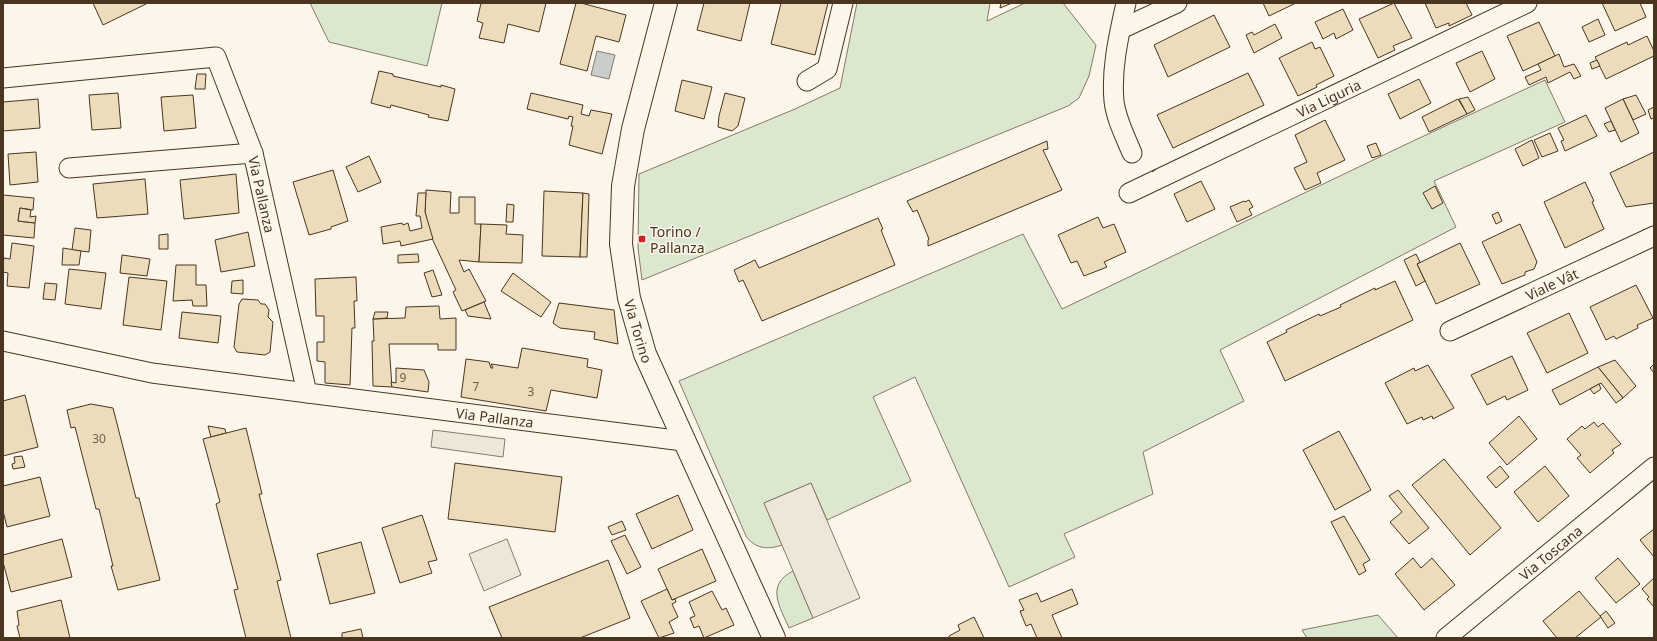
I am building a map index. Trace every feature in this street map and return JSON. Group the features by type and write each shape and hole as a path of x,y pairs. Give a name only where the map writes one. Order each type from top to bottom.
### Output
{"main road":[{"name":"Via Torino","path":"666,3 633,129 623,186 621,244 629,298 645,354 683,441 774,638"}],"street":[{"path":"807,81 827,69 844,3"},
{"path":"1126,3 1113,74 1114,102 1118,119 1132,153"},
{"path":"1120,30 1177,3"},
{"name":"Via Liguria","path":"1129,193 1527,3"},
{"path":"3,78 216,57 253,153"},
{"name":"Via Pallanza","path":"69,168 253,153 307,393"},
{"name":"Viale Vât","path":"1450,331 1654,236"},
{"name":"Via Pallanza","path":"3,341 152,373 683,441"},
{"name":"Via Toscana","path":"1446,638 1654,467"}],"green space":[{"path":"310,3 442,3 427,66 329,42"},
{"path":"857,3 990,3 987,21 1025,3 1063,3 1096,45 1089,76 1079,98 1068,106 642,280 638,248 639,174 795,109 840,88"},
{"path":"1545,80 1565,122 1434,181 1456,227 1220,350 1244,401 1143,452 1153,494 1064,534 1075,557 1009,587 915,377 873,397 911,481 827,520 811,483 764,503 782,545 772,548 758,546 753,544 746,536 679,381 1023,234 1062,309 1413,141"},
{"path":"793,571 813,618 789,628 779,604 777,590 779,583 784,577"},
{"path":"1378,615 1398,638 1307,638 1302,630"}],"shaded area":[{"path":"597,51 615,55 609,79 591,75"},
{"path":"433,430 505,439 503,457 431,447"},
{"path":"811,483 860,598 813,618 764,503"},
{"path":"507,539 521,575 484,591 469,554"}],"building":[{"path":"93,3 148,3 103,25"},
{"path":"481,3 546,3 539,32 508,24 504,43 479,38 483,23 477,21"},
{"path":"576,3 626,15 619,42 596,36 587,71 560,64"},
{"path":"704,3 750,3 741,41 697,30"},
{"path":"781,3 828,3 815,55 771,44"},
{"path":"1001,3 1012,3 1000,8"},
{"path":"1263,3 1296,3 1269,16"},
{"path":"1394,3 1412,38 1393,46 1395,50 1378,58 1359,19"},
{"path":"1425,3 1466,3 1472,15 1449,26 1449,23 1436,28"},
{"path":"1602,3 1640,3 1646,17 1615,31"},
{"path":"1343,9 1353,30 1336,39 1334,33 1323,39 1315,22"},
{"path":"1214,15 1230,47 1168,77 1154,45"},
{"path":"1598,19 1605,35 1589,42 1582,27"},
{"path":"1539,22 1555,56 1523,71 1507,36"},
{"path":"1275,24 1282,38 1254,53 1246,35 1252,32 1254,35"},
{"path":"1647,36 1654,51 1654,56 1606,79 1595,57 1627,42 1628,45"},
{"path":"1312,42 1315,49 1320,47 1334,76 1316,85 1317,87 1298,96 1279,58"},
{"path":"1482,51 1495,79 1470,92 1456,63"},
{"path":"1559,54 1564,67 1574,64 1581,76 1574,79 1570,72 1548,83 1546,77 1529,85 1525,77 1541,70 1538,64"},
{"path":"1597,60 1600,66 1592,69 1590,63"},
{"path":"379,71 393,74 393,76 455,89 448,121 428,117 429,115 391,105 390,108 371,103"},
{"path":"1248,73 1264,105 1173,148 1157,115"},
{"path":"197,74 206,74 205,89 195,89"},
{"path":"1419,79 1431,103 1400,119 1388,94"},
{"path":"682,80 712,87 704,119 675,111"},
{"path":"118,93 121,128 92,130 89,95"},
{"path":"531,93 583,105 581,114 589,116 591,110 612,114 602,154 569,145 573,126 571,126 573,117 569,116 568,119 527,109"},
{"path":"725,93 745,98 738,126 732,131 718,127 719,116"},
{"path":"193,95 196,128 164,131 161,97"},
{"path":"1636,95 1646,114 1633,120 1623,99"},
{"path":"1468,97 1475,110 1467,114 1459,99"},
{"path":"38,99 40,128 3,131 3,102"},
{"path":"1458,99 1467,114 1429,132 1422,117"},
{"path":"1623,99 1639,133 1621,142 1605,108"},
{"path":"1654,107 1654,118 1651,119 1648,110"},
{"path":"1586,115 1597,136 1565,151 1561,141 1564,140 1558,128"},
{"path":"1325,120 1345,160 1317,173 1321,183 1305,190 1294,168 1307,162 1295,135"},
{"path":"1611,121 1615,130 1609,132 1604,124"},
{"path":"1550,133 1558,151 1542,157 1534,140"},
{"path":"1532,140 1539,158 1523,166 1515,149"},
{"path":"1047,141 1048,149 1043,150 1062,190 928,246 929,239 917,210 913,212 907,201"},
{"path":"1376,143 1381,155 1372,158 1367,146"},
{"path":"36,152 38,182 10,185 8,154"},
{"path":"1654,152 1654,203 1626,207 1610,173"},
{"path":"369,156 381,182 358,192 346,167"},
{"path":"333,170 348,221 331,227 331,229 309,235 293,182"},
{"path":"236,174 239,213 184,219 180,180"},
{"path":"145,179 148,214 97,218 93,184"},
{"path":"1201,181 1215,209 1187,222 1174,194"},
{"path":"1585,182 1594,201 1592,202 1604,229 1565,248 1544,202"},
{"path":"1435,186 1443,203 1432,209 1423,193"},
{"path":"426,190 451,192 450,213 459,213 459,197 475,197 475,224 481,224 479,262 459,260 464,272 469,269 486,301 462,311 453,292 456,290 430,234 425,212"},
{"path":"544,191 583,193 580,257 542,256"},
{"path":"418,193 426,193 425,212 433,239 401,246 400,241 383,244 381,227 402,223 403,225 408,223 410,231 422,228 420,216 416,216"},
{"path":"583,193 589,194 587,257 580,257"},
{"path":"3,195 34,198 33,210 20,208 18,221 35,223 34,238 3,235"},
{"path":"1249,200 1253,207 1249,209 1252,215 1237,222 1230,207"},
{"path":"507,204 514,205 513,222 506,222"},
{"path":"20,208 31,210 30,217 36,216 35,223 18,221"},
{"path":"1498,212 1502,221 1496,224 1492,215"},
{"path":"1098,217 1103,228 1114,224 1126,252 1104,262 1107,267 1084,276 1077,261 1071,263 1058,235"},
{"path":"878,218 883,229 881,230 895,265 762,321 743,280 739,282 734,270 755,260 759,268"},
{"path":"481,224 507,225 506,234 523,235 522,263 479,262"},
{"path":"1520,224 1537,262 1534,269 1525,272 1525,275 1502,284 1482,242"},
{"path":"75,228 91,230 89,252 72,250"},
{"path":"248,232 255,266 221,272 215,240"},
{"path":"168,234 168,249 159,249 159,235"},
{"path":"12,243 34,246 29,288 7,286 8,273 3,272 3,264 4,258 10,259"},
{"path":"1460,243 1480,284 1436,304 1417,264"},
{"path":"63,248 81,251 79,265 62,265"},
{"path":"418,254 419,262 398,263 398,255"},
{"path":"1416,254 1420,262 1417,264 1425,281 1416,286 1404,260"},
{"path":"122,255 150,259 147,276 120,273"},
{"path":"176,265 196,265 196,285 206,285 207,306 193,306 192,300 173,301"},
{"path":"69,269 106,273 101,309 65,304"},
{"path":"433,270 442,295 432,297 424,273"},
{"path":"513,273 551,302 541,317 501,291"},
{"path":"129,277 167,281 161,330 123,325"},
{"path":"356,277 357,301 354,301 355,328 352,328 350,385 325,383 325,362 317,361 317,342 324,342 324,316 316,316 315,279"},
{"path":"243,280 243,294 231,293 232,281"},
{"path":"1395,281 1413,320 1285,381 1267,342 1287,332 1286,330 1319,314 1320,316 1341,307 1340,305 1375,288 1375,290"},
{"path":"45,283 57,284 55,300 43,299"},
{"path":"1636,285 1653,318 1637,325 1638,328 1616,339 1614,336 1606,340 1590,307"},
{"path":"242,299 258,300 261,304 265,304 269,310 268,317 273,322 270,352 265,355 237,352 234,347 239,304"},
{"path":"484,302 491,319 468,316 465,310"},
{"path":"559,303 614,310 618,344 594,339 595,332 560,328 553,323"},
{"path":"439,306 440,319 456,318 456,350 438,350 438,344 389,344 392,387 373,386 373,319 405,318 406,307"},
{"path":"182,312 221,316 218,343 179,338"},
{"path":"375,312 388,312 387,318 373,319"},
{"path":"1569,313 1588,353 1547,373 1527,333"},
{"path":"522,348 588,359 587,367 602,370 597,398 551,390 546,411 461,397 466,359 489,362 491,368 493,368 491,364 518,368"},
{"path":"1512,356 1528,390 1507,400 1505,396 1487,405 1471,375"},
{"path":"1615,360 1636,386 1623,398 1598,367"},
{"path":"1654,364 1654,373 1650,368"},
{"path":"1428,365 1454,408 1433,419 1432,416 1423,420 1422,417 1407,424 1385,383 1414,368 1415,371"},
{"path":"1598,367 1623,398 1616,403 1601,383 1560,405 1552,390"},
{"path":"396,368 424,370 429,382 428,392 392,387 391,382 396,383"},
{"path":"1599,384 1601,389 1594,394 1590,389"},
{"path":"25,395 38,447 3,456 3,401"},
{"path":"91,404 113,408 136,498 139,498 160,580 118,590 111,566 113,566 99,509 96,509 75,427 71,428 67,410"},
{"path":"1519,416 1537,439 1507,465 1489,443"},
{"path":"1594,422 1598,427 1603,423 1621,444 1612,450 1614,453 1590,473 1577,458 1581,455 1567,439 1582,426 1585,429"},
{"path":"208,426 225,429 226,433 211,437"},
{"path":"246,428 262,494 259,494 281,580 277,581 291,638 246,638 234,590 238,589 216,504 220,502 203,439"},
{"path":"1339,431 1371,490 1335,510 1303,450"},
{"path":"22,456 25,467 13,469 12,464 15,463 14,457"},
{"path":"1444,459 1501,528 1470,555 1412,485"},
{"path":"455,463 562,477 555,532 448,519"},
{"path":"1500,466 1509,477 1496,488 1487,477"},
{"path":"1545,466 1569,496 1538,522 1514,492"},
{"path":"40,477 50,516 7,527 3,511 3,486"},
{"path":"1398,490 1429,528 1409,544 1390,522 1402,512 1389,496"},
{"path":"678,495 693,530 652,549 636,514"},
{"path":"422,515 437,560 428,562 432,573 400,583 382,528"},
{"path":"1344,516 1370,560 1363,564 1366,571 1359,575 1331,522"},
{"path":"622,521 626,530 612,535 608,527"},
{"path":"1654,529 1654,557 1640,540"},
{"path":"625,535 641,567 627,574 611,541"},
{"path":"62,539 72,577 11,592 3,562 3,555"},
{"path":"361,542 375,593 330,604 317,554"},
{"path":"702,549 716,581 672,600 658,569"},
{"path":"1413,558 1421,568 1432,558 1455,585 1424,610 1395,574"},
{"path":"1618,558 1640,584 1616,603 1595,578"},
{"path":"608,560 630,618 580,638 502,638 489,607"},
{"path":"1654,578 1654,607 1647,599 1649,597 1642,589"},
{"path":"667,589 672,600 675,599 676,602 672,604 678,617 669,622 674,633 659,638 641,601"},
{"path":"1072,589 1078,604 1052,615 1062,638 1037,638 1031,624 1026,626 1020,611 1024,610 1019,600 1037,593 1041,602"},
{"path":"712,591 722,610 726,608 734,625 704,638 699,626 694,628 690,618 695,616 689,602"},
{"path":"1579,591 1601,617 1575,638 1557,638 1543,621"},
{"path":"61,600 70,638 20,638 17,626 19,625 17,611"},
{"path":"1606,611 1615,623 1608,628 1600,616"},
{"path":"974,617 984,638 949,638 949,636 960,630 958,625"},
{"path":"361,629 363,638 342,638 342,633"}],"fence":[{"path":"1152,172 1158,168"}],"place":[{"name":"Torino / Pallanza","path":"642,239"}]}
